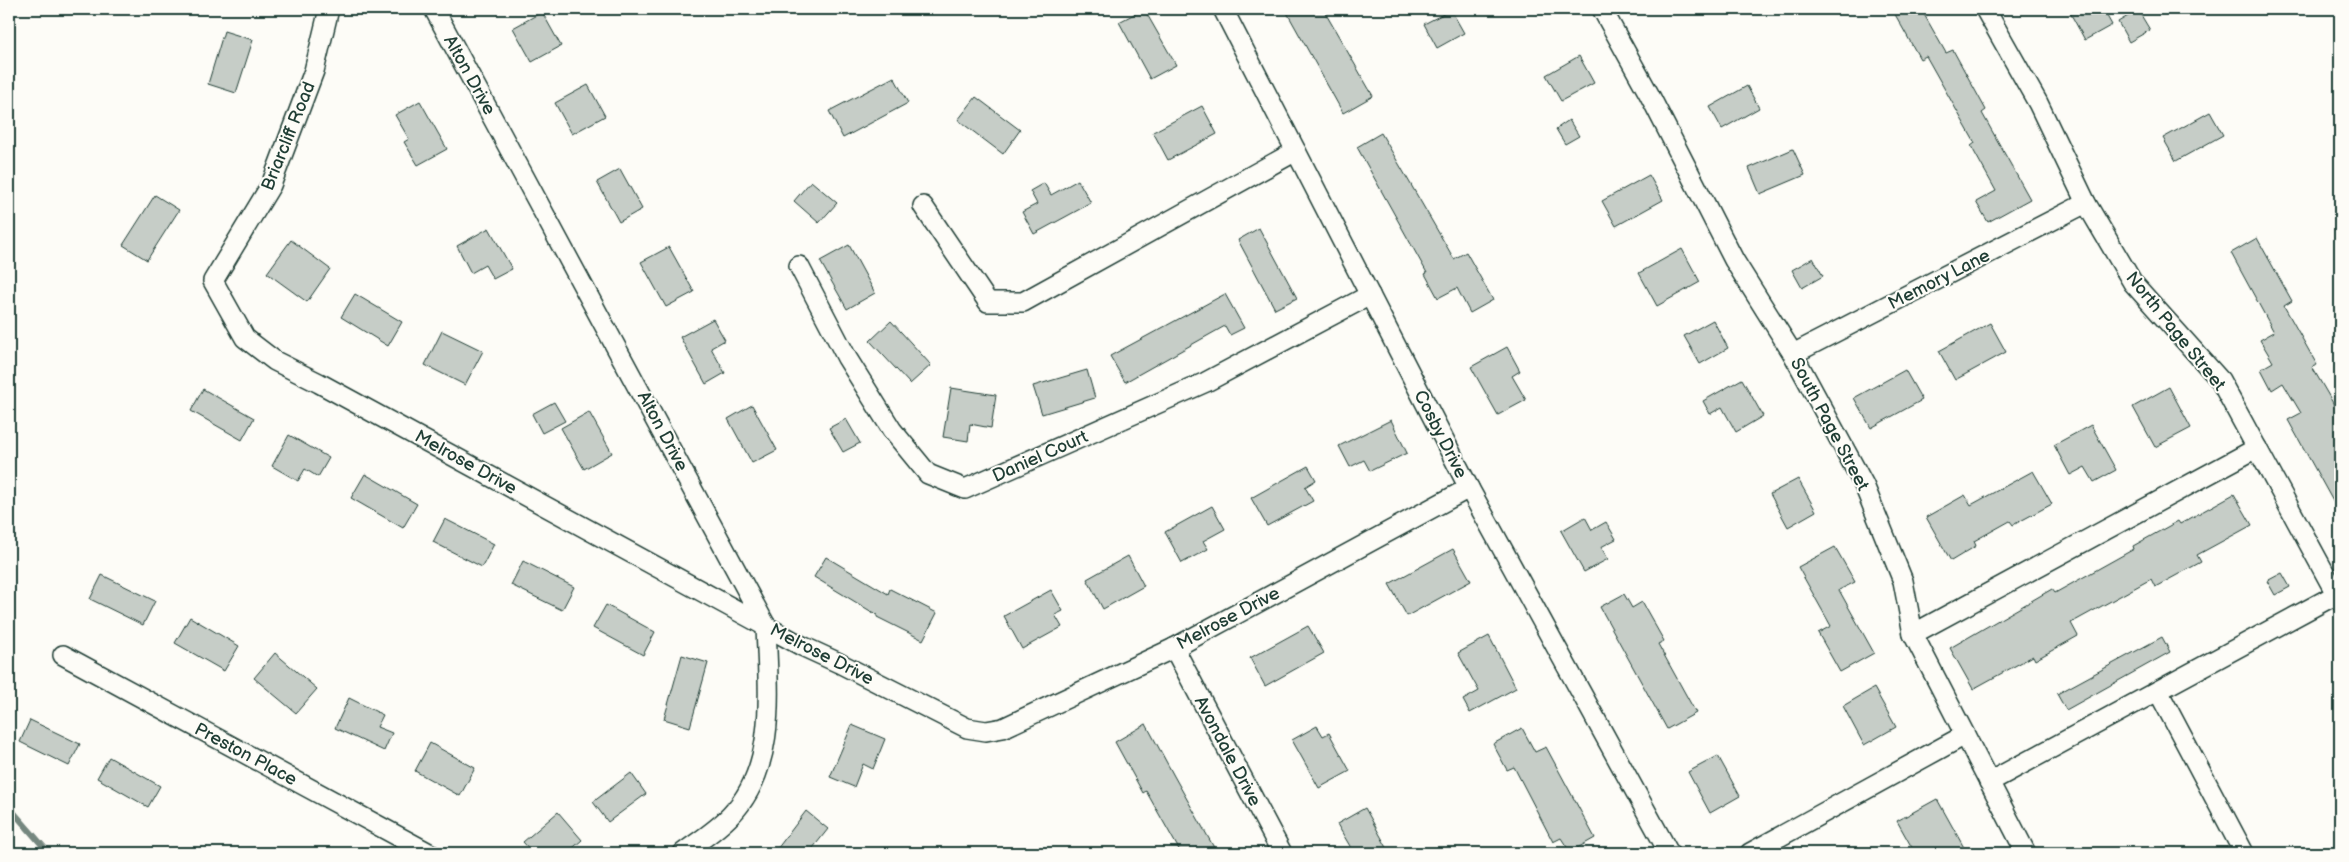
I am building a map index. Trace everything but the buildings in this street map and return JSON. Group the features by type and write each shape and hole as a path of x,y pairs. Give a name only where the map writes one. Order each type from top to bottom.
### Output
{"street":[{"name":"Briarcliff Road","path":"214,281 272,185 314,71 329,9"},
{"name":"Alton Drive","path":"434,9 766,626 769,710 759,772 741,803 730,815 683,853"},
{"name":"Cosby Drive","path":"1223,9 1469,488 1669,853"},
{"name":"South Page Street","path":"1602,9 1649,94 1734,260 1793,354 1864,485 1903,581 1913,634 2026,853"},
{"name":"North Page Street","path":"1985,9 2038,103 2086,203 2133,283 2220,380 2338,597"},
{"path":"923,206 988,302 1023,302 1296,151"},
{"name":"Memory Lane","path":"1793,354 2086,203"},
{"name":"Daniel Court","path":"799,266 847,358 892,430 928,474 965,489 1206,382 1370,295"},
{"name":"Melrose Drive","path":"214,281 245,338 274,360 320,383 802,646 839,662 967,728 986,731 1002,728 1174,648 1469,488"},
{"path":"1913,634 2257,448"},
{"path":"1989,782 2338,597"},
{"name":"Avondale Drive","path":"1174,648 1282,853"},
{"name":"Preston Place","path":"62,655 429,853"},
{"path":"2158,691 2244,853"},
{"path":"1750,853 1965,735"}],"waterway":[{"path":"9,807 49,853"}]}
